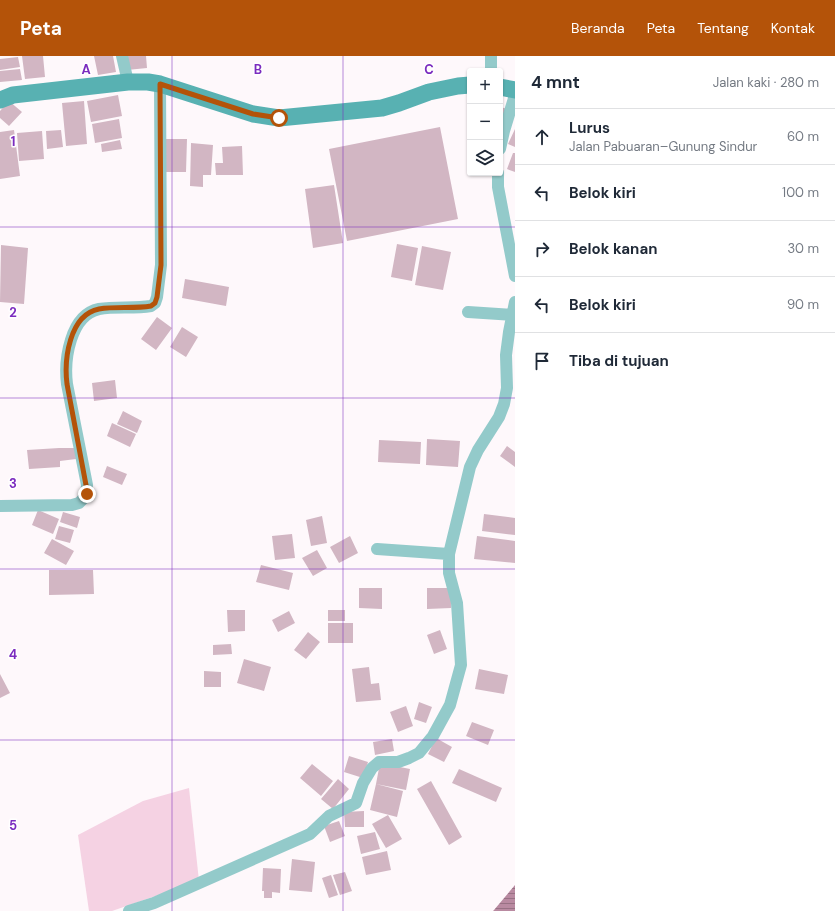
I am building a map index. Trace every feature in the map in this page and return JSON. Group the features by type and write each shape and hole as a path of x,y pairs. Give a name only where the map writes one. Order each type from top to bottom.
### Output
{"street":[{"path":"122,56 128,82"},
{"path":"491,56 491,68"},
{"path":"0,100 13,95 128,82 148,82 160,84 253,114 279,118 382,108 430,92 467,85"},
{"path":"0,506 72,505 80,503 86,496 86,485 67,384 67,358 73,332 88,312 113,307 151,306 155,303 161,265 160,84"},
{"path":"503,88 515,90"},
{"path":"502,140 515,95"},
{"path":"498,176 498,187 515,276"},
{"path":"129,911 154,903 310,834 329,816 356,803 364,783 375,765 385,761 398,762 419,753 433,736 450,705 461,665 457,603 449,573 449,554 470,467 478,450 499,417 504,404 507,388 506,355 515,302"},
{"path":"468,312 513,314"},
{"path":"377,549 449,554"}],"shaded area":[{"path":"189,788 199,881 112,911 89,911 78,835 143,801"},
{"path":"515,885 515,911 493,911 494,910"}],"building":[{"path":"22,56 43,56 45,77 25,79"},
{"path":"94,56 113,56 116,72 98,75"},
{"path":"125,56 146,56 147,68 127,70"},
{"path":"18,57 20,67 0,70 0,59"},
{"path":"20,69 22,80 0,82 0,71"},
{"path":"118,95 122,116 91,122 87,101"},
{"path":"9,101 22,112 9,126 0,118 0,111"},
{"path":"84,101 87,144 66,146 62,103"},
{"path":"503,108 508,109 503,123"},
{"path":"119,119 122,138 95,143 92,124"},
{"path":"440,127 458,219 347,241 329,149"},
{"path":"515,129 515,147 508,144"},
{"path":"14,130 20,176 0,179 0,132"},
{"path":"61,130 63,147 47,149 46,131"},
{"path":"42,131 44,159 19,161 17,133"},
{"path":"163,139 187,139 186,172 162,172"},
{"path":"120,140 122,149 102,152 101,144"},
{"path":"191,143 213,145 211,175 203,175 203,187 190,186"},
{"path":"242,146 243,175 216,175 215,163 223,163 222,147"},
{"path":"513,153 515,153 515,172 507,169"},
{"path":"334,185 343,243 313,248 305,189"},
{"path":"397,244 418,248 412,281 391,277"},
{"path":"1,245 28,248 24,304 0,302"},
{"path":"422,246 451,252 443,290 415,285"},
{"path":"185,279 229,287 226,306 182,298"},
{"path":"157,317 172,328 156,350 141,339"},
{"path":"182,327 198,337 186,357 170,347"},
{"path":"115,380 117,398 94,401 92,383"},
{"path":"123,411 142,421 137,433 117,424"},
{"path":"112,423 136,434 130,447 107,436"},
{"path":"427,439 460,441 458,467 426,465"},
{"path":"379,440 421,442 420,464 378,462"},
{"path":"507,446 515,452 515,467 500,456"},
{"path":"75,448 76,459 60,461 60,467 29,469 27,450"},
{"path":"107,466 127,474 122,485 103,477"},
{"path":"38,510 59,519 53,534 32,525"},
{"path":"63,512 80,517 77,528 60,522"},
{"path":"484,514 515,518 515,535 482,531"},
{"path":"322,516 327,543 311,546 306,520"},
{"path":"59,526 74,530 70,543 55,539"},
{"path":"292,534 295,558 275,560 272,536"},
{"path":"350,536 358,553 339,563 330,547"},
{"path":"477,536 515,541 515,563 474,559"},
{"path":"52,539 74,551 66,565 44,553"},
{"path":"317,550 327,568 313,576 302,558"},
{"path":"261,565 293,573 289,590 256,582"},
{"path":"49,570 93,570 94,594 49,595"},
{"path":"359,588 382,588 382,609 359,608"},
{"path":"427,588 451,588 451,608 427,609"},
{"path":"227,610 245,610 245,631 228,632"},
{"path":"328,610 345,610 345,621 328,621"},
{"path":"289,611 295,623 278,632 272,620"},
{"path":"328,623 353,623 353,643 328,643"},
{"path":"440,630 447,649 434,654 427,635"},
{"path":"308,632 320,642 306,659 294,650"},
{"path":"231,644 232,654 213,655 213,645"},
{"path":"244,659 271,667 264,691 237,683"},
{"path":"369,667 371,684 379,683 381,700 356,702 352,669"},
{"path":"479,669 508,675 504,694 475,689"},
{"path":"204,671 221,672 221,687 204,687"},
{"path":"0,674 10,693 0,698"},
{"path":"419,702 432,707 426,723 414,719"},
{"path":"406,706 413,726 398,732 390,712"},
{"path":"472,722 494,730 488,745 466,736"},
{"path":"436,738 452,747 444,762 428,754"},
{"path":"392,739 394,751 375,755 373,742"},
{"path":"349,756 368,762 363,778 344,772"},
{"path":"380,763 410,769 406,790 376,784"},
{"path":"312,764 333,781 321,796 300,778"},
{"path":"459,769 502,788 496,802 452,783"},
{"path":"338,779 349,789 333,809 321,799"},
{"path":"431,781 462,837 449,845 417,789"},
{"path":"376,784 403,791 397,817 370,810"},
{"path":"364,811 364,827 345,827 344,812"},
{"path":"388,815 402,839 386,848 372,824"},
{"path":"339,821 345,836 330,842 324,826"},
{"path":"375,832 380,849 361,854 357,836"},
{"path":"387,851 391,870 366,875 362,857"},
{"path":"292,859 315,862 312,892 289,890"},
{"path":"263,868 281,869 280,893 272,892 272,898 264,898 264,891 262,891"},
{"path":"345,872 352,891 340,895 333,875"},
{"path":"331,875 338,895 329,898 322,878"}],"route":[{"path":"87,494 67,384 67,358 73,332 88,312 113,307 148,307 156,301 161,265 160,84 253,114 279,118"}]}
